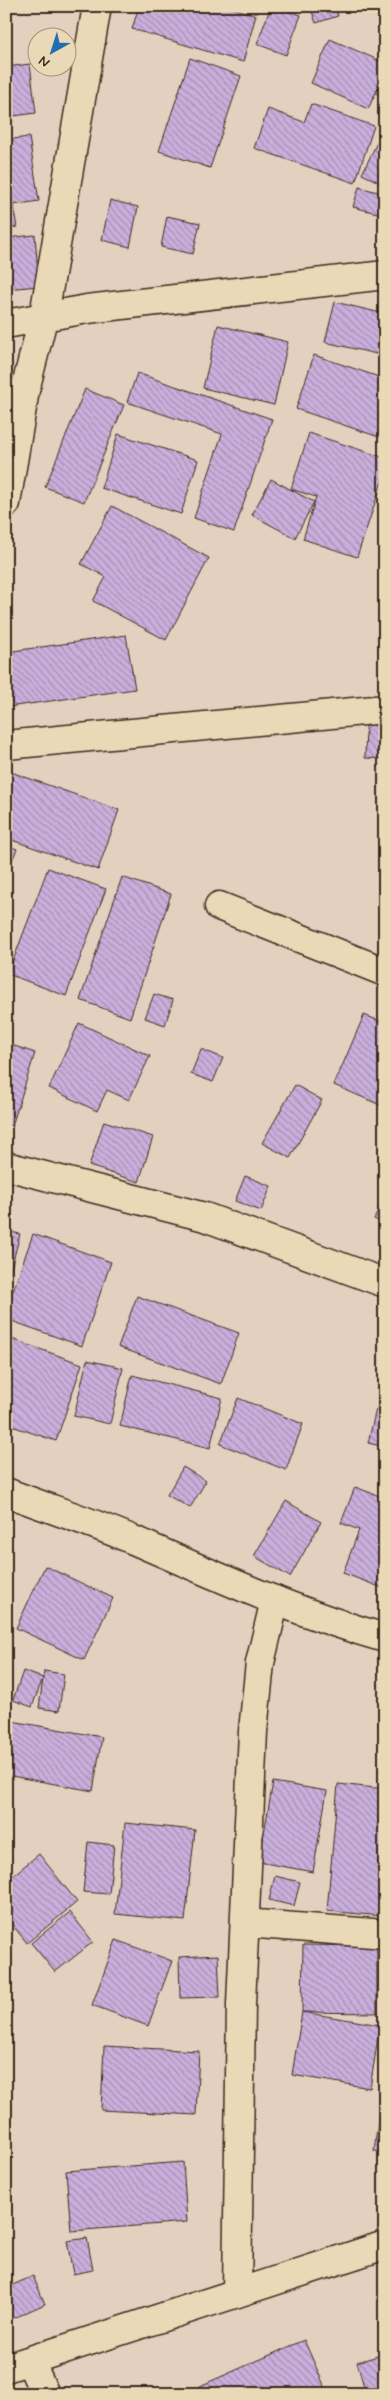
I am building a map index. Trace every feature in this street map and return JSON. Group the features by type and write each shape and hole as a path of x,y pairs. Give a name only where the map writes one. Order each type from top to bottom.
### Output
{"street":[{"path":"6,504 25,390 44,315 97,6"},
{"path":"6,324 44,315 385,275"},
{"path":"6,746 385,709"},
{"path":"219,906 385,972"},
{"path":"6,1166 205,1217 385,1283"},
{"path":"6,1492 136,1541 336,1625 385,1638"},
{"path":"237,2293 245,1923 254,1721 260,1663 275,1600"},
{"path":"245,1923 385,1934"},
{"path":"45,2394 18,2364 385,2245"}],"building":[{"path":"139,6 226,6 256,15 243,62 132,29"},
{"path":"271,6 301,15 286,55 257,44"},
{"path":"310,6 335,6 338,16 316,23"},
{"path":"330,39 385,63 385,73 368,109 311,83"},
{"path":"190,58 241,76 210,168 159,151"},
{"path":"28,64 28,78 32,78 36,113 6,117 6,67"},
{"path":"311,104 374,126 355,183 254,148 268,109 304,122"},
{"path":"382,132 385,133 385,185 362,174"},
{"path":"29,137 39,201 13,205 17,227 6,229 6,140"},
{"path":"359,187 385,194 381,214 353,207"},
{"path":"110,200 138,207 130,247 102,240"},
{"path":"167,216 200,223 193,254 161,247"},
{"path":"35,235 39,286 6,289 6,238"},
{"path":"335,302 385,314 385,356 325,342"},
{"path":"218,325 288,342 274,405 203,388"},
{"path":"314,355 385,379 385,439 296,409"},
{"path":"137,373 272,419 234,532 194,518 222,434 127,402"},
{"path":"85,389 124,405 84,502 45,487"},
{"path":"309,433 385,458 385,473 357,557 303,539 316,497 291,489"},
{"path":"118,434 198,460 181,514 101,488"},
{"path":"271,479 314,502 295,538 252,515"},
{"path":"112,506 209,558 166,640 93,601 106,577 81,564"},
{"path":"126,635 135,689 8,707 6,652"},
{"path":"366,723 385,724 385,759 365,758"},
{"path":"8,771 119,810 98,870 6,838"},
{"path":"6,845 17,849 6,874"},
{"path":"48,868 106,889 66,996 8,974"},
{"path":"122,877 171,894 130,1018 80,1000"},
{"path":"154,994 173,1000 165,1025 145,1018"},
{"path":"364,1015 385,1023 385,1107 334,1085"},
{"path":"79,1023 150,1056 129,1100 107,1090 97,1111 49,1088"},
{"path":"6,1043 35,1053 12,1126 6,1124"},
{"path":"201,1049 223,1058 213,1082 191,1074"},
{"path":"295,1085 322,1100 290,1158 262,1143"},
{"path":"104,1121 153,1137 139,1182 89,1166"},
{"path":"245,1176 271,1186 261,1211 235,1201"},
{"path":"385,1196 385,1224 374,1219"},
{"path":"6,1231 20,1234 6,1288"},
{"path":"33,1234 111,1262 82,1346 6,1319 6,1310"},
{"path":"137,1296 239,1333 221,1384 118,1347"},
{"path":"6,1337 82,1364 56,1441 6,1424"},
{"path":"87,1360 123,1368 110,1424 74,1416"},
{"path":"132,1375 222,1398 210,1448 120,1426"},
{"path":"385,1387 385,1408 381,1407"},
{"path":"238,1398 303,1424 286,1470 220,1444"},
{"path":"376,1409 385,1411 385,1447 368,1443"},
{"path":"183,1467 206,1481 190,1508 167,1495"},
{"path":"355,1487 385,1498 385,1589 343,1573 359,1530 341,1523"},
{"path":"286,1501 321,1522 290,1577 254,1556"},
{"path":"45,1566 113,1598 84,1660 16,1628"},
{"path":"23,1671 43,1678 32,1707 13,1700"},
{"path":"44,1671 64,1674 59,1711 39,1708"},
{"path":"6,1720 102,1737 93,1791 6,1775"},
{"path":"273,1782 327,1791 313,1872 259,1862"},
{"path":"338,1784 385,1789 385,1889 382,1916 327,1911"},
{"path":"125,1823 195,1830 185,1921 115,1914"},
{"path":"88,1842 114,1845 109,1894 83,1892"},
{"path":"39,1854 77,1902 27,1943 6,1917 6,1881"},
{"path":"275,1876 300,1882 294,1906 269,1900"},
{"path":"70,1912 93,1942 55,1972 31,1943"},
{"path":"116,1940 172,1961 148,2026 92,2005"},
{"path":"303,1945 377,1946 377,2013 302,2012"},
{"path":"218,1955 220,1997 180,1998 179,1957"},
{"path":"302,2012 380,2025 370,2088 292,2075"},
{"path":"104,2046 199,2051 196,2115 101,2110"},
{"path":"382,2089 385,2089 385,2152 374,2151"},
{"path":"183,2162 187,2222 71,2231 66,2171"},
{"path":"87,2238 93,2270 73,2274 67,2241"},
{"path":"33,2276 45,2304 9,2320 6,2315 6,2288"},
{"path":"304,2340 328,2394 203,2394 200,2386"},
{"path":"385,2354 385,2392 366,2394 357,2362"}]}
